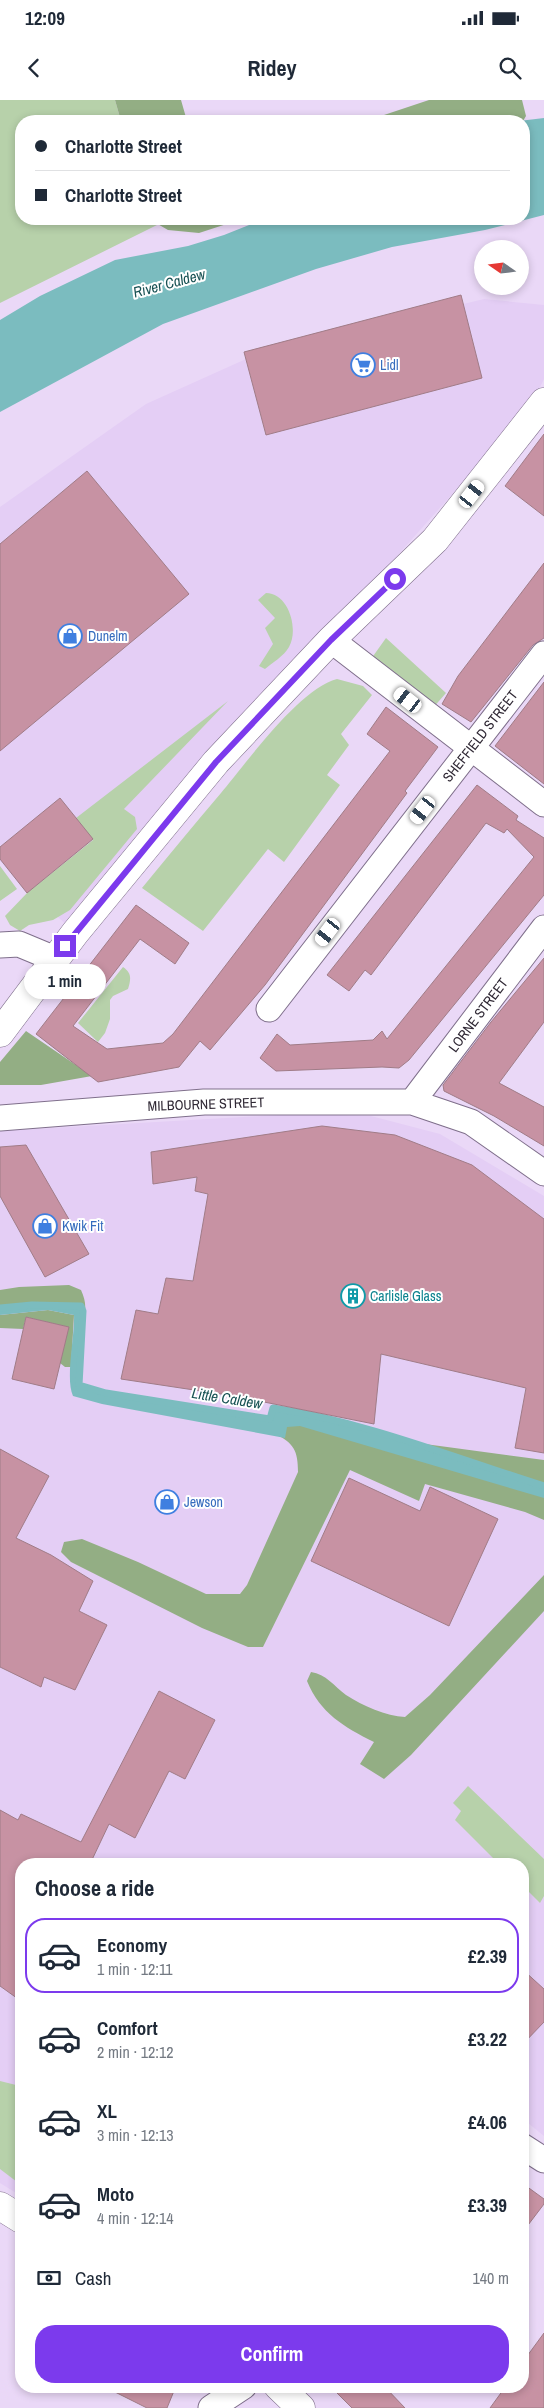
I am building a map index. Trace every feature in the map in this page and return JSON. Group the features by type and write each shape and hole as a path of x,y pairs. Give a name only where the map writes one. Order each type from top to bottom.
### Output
{"street":[{"path":"0,1033 54,959 216,762 331,640 435,540 544,402"},
{"path":"331,640 544,804"},
{"name":"SHEFFIELD STREET","path":"269,1009 544,654"},
{"name":"LORNE STREET","path":"412,1102 544,928"},
{"path":"0,945 19,944 54,959"},
{"name":"MILBOURNE STREET","path":"0,1118 204,1102 412,1102 471,1122 544,1173"},
{"path":"529,2150 544,2160"},
{"path":"0,2206 15,2215"},
{"path":"211,2408 234,2393"},
{"path":"285,2393 301,2408"}],"shaded area":[{"path":"0,100 115,100 119,115 15,115 15,225 157,225 0,303"},
{"path":"115,100 181,100 185,115 119,115"},
{"path":"429,100 522,100 526,115 384,115"},
{"path":"159,225 224,225 199,233 168,230"},
{"path":"484,299 544,305 544,379 531,406 67,925 21,885 0,861 0,507 146,404 257,354"},
{"path":"266,593 281,599 286,606 290,614 293,631 292,640 287,650 265,669 259,666 273,644 265,628 275,618 258,600"},
{"path":"386,638 446,693 432,709 371,659"},
{"path":"337,679 363,686 372,695 341,734 349,745 327,775 340,785 284,862 268,849 203,931 142,888 274,728 306,697 322,685"},
{"path":"228,701 124,809 135,817 137,829 70,910 53,920 29,925 20,931 10,925 5,916 27,893 93,840 76,818"},
{"path":"0,866 17,889 0,901"},
{"path":"123,967 130,976 128,989 113,996 110,1000 110,1019 105,1033 98,1042 78,1023"},
{"path":"26,1031 92,1076 41,1085 0,1085 0,1062"},
{"path":"297,1114 371,1116 440,1134 544,1196 544,2136 529,2124 529,1858 15,1858 15,2192 0,2183 0,1131"},
{"path":"69,1285 81,1290 83,1295 85,1307 82,1324 83,1311 32,1305 0,1308 0,1290 19,1287"},
{"path":"48,1310 74,1315 71,1367 65,1367 60,1363 68,1327 26,1317 23,1329 0,1328 0,1315"},
{"path":"290,1424 318,1425 425,1444 544,1460 544,1520 525,1512 425,1484 419,1501 350,1470 263,1647 248,1647 202,1628 71,1562 61,1552 64,1542 82,1539 138,1562 206,1594 240,1594 247,1585 298,1472 296,1453 291,1444 275,1434"},
{"path":"544,1575 544,1611 411,1755 384,1779 360,1764 374,1742 343,1725 326,1710 312,1692 307,1681 311,1672 326,1678 346,1695 367,1707 390,1715 405,1717 430,1695"},
{"path":"468,1786 544,1859 544,1896 540,1903 529,1892 529,1858 493,1858 455,1820 461,1811 453,1803"},
{"path":"0,2081 15,2085 15,2180 0,2169"}],"water":[{"path":"544,118 544,215 530,219 530,120"},
{"name":"River Caldew","path":"249,225 505,225 392,247 316,269 163,324 0,412 0,320 40,296 115,260 188,246"},
{"path":"53,1304 81,1306 83,1311 80,1386 106,1393 270,1419 273,1408 342,1422 376,1431 544,1486 544,1498 300,1426 287,1427 285,1438 102,1404 73,1396 70,1368 74,1315 48,1310 0,1315 0,1308"}],"building":[{"name":"Lidl","path":"461,295 482,378 266,435 244,352"},
{"path":"544,434 544,516 505,486"},
{"name":"Dunelm","path":"87,471 189,594 0,751 0,544"},
{"path":"544,563 544,638 533,645 471,722 442,704 458,676"},
{"path":"544,682 544,784 495,746"},
{"path":"386,707 438,747 405,791 407,793 265,985 210,1050 200,1041 179,1067 98,1082 36,1034 136,905 189,943 175,964 140,939 73,1026 107,1049 163,1043 173,1034 390,751 367,734"},
{"path":"477,785 518,816 516,820 544,838 544,895 409,1060 399,1068 276,1071 260,1058 277,1034 290,1045 373,1040 382,1031 387,1039 534,857 507,829 504,833 486,823 371,975 365,970 349,991 327,975"},
{"path":"60,798 93,839 27,893 0,859 0,847"},
{"path":"544,958 544,1022 499,1083 544,1107 544,1146 494,1116 444,1091 443,1085 491,1022"},
{"name":"Carlisle Glass","path":"322,1126 395,1135 472,1165 544,1219 544,1453 515,1448 526,1388 381,1354 374,1424 234,1396 121,1379 136,1310 158,1314 166,1278 193,1281 208,1194 195,1191 197,1177 153,1184 151,1152"},
{"name":"Kwik Fit","path":"26,1145 89,1254 45,1277 0,1196 0,1147"},
{"path":"26,1317 69,1327 54,1389 12,1379"},
{"path":"0,1449 49,1476 16,1538 51,1555 93,1581 79,1611 107,1625 75,1690 44,1677 41,1687 0,1667"},
{"path":"349,1478 420,1511 430,1487 498,1519 449,1626 311,1561"},
{"path":"159,1691 215,1720 185,1779 169,1771 135,1838 109,1824 93,1858 15,1858 15,1997 0,1986 0,1810 18,1820 21,1814 81,1842"},
{"path":"529,1975 544,1989 544,2022 529,2038"},
{"path":"529,2188 544,2199 544,2204 529,2224"},
{"path":"544,2333 544,2408 490,2408 501,2393 529,2393 529,2353"},
{"path":"117,2393 173,2393 167,2408 147,2408"},
{"path":"337,2393 391,2393 405,2408 352,2408"}],"waterway":[{"name":"Little Caldew","path":"0,1308 32,1305 81,1306 83,1311 79,1385 106,1393 270,1419 273,1408 308,1414 376,1431 544,1486"}],"place":[{"name":"Lidl","path":"363,365"},
{"name":"Dunelm","path":"70,636"},
{"name":"Kwik Fit","path":"45,1226"},
{"name":"Carlisle Glass","path":"353,1296"},
{"name":"Jewson","path":"167,1502"}],"route":[{"path":"65,946 216,762 331,640 395,579"}]}
